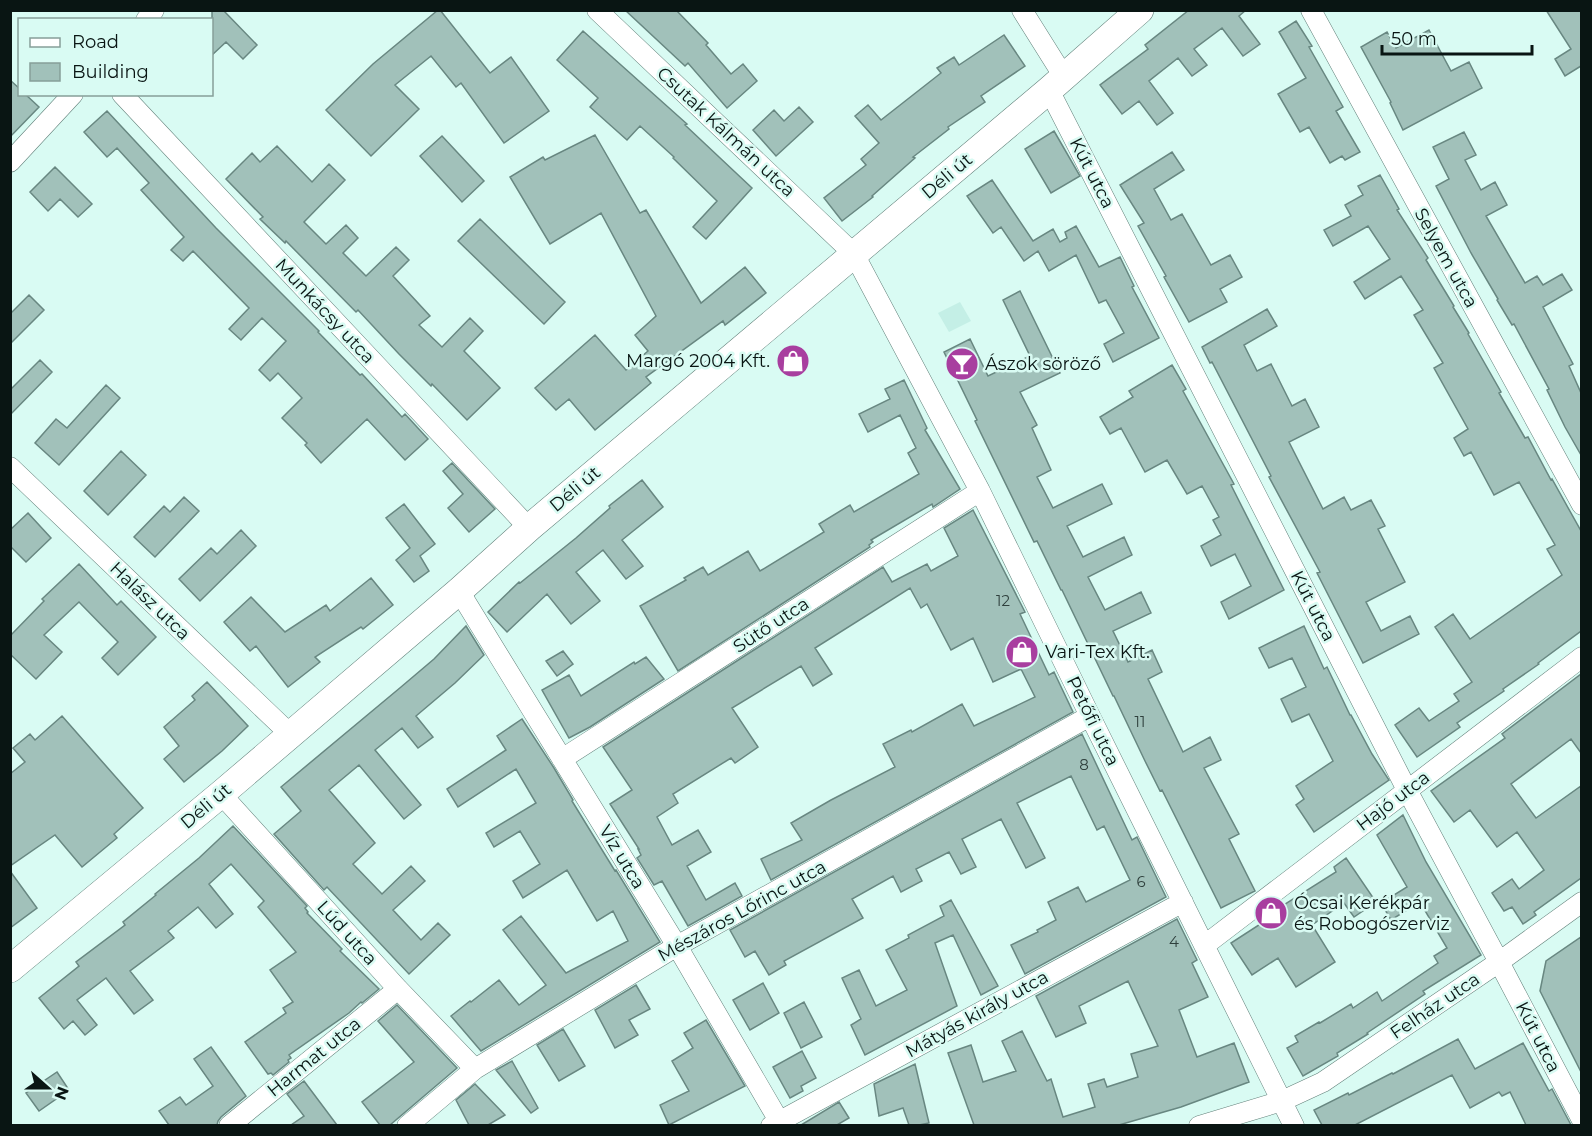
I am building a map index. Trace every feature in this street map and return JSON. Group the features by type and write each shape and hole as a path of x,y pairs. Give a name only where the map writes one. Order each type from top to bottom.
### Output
{"street":[{"name":"Csutak Kálmán utca","path":"597,10 854,254"},
{"name":"Kút utca","path":"1022,10 1407,790 1581,1120"},
{"name":"Déli út","path":"10,969 221,794 459,591 529,528 1057,83 1140,10"},
{"name":"Selyem utca","path":"1311,10 1581,505"},
{"path":"10,162 71,96"},
{"name":"Munkácsy utca","path":"124,96 529,528"},
{"name":"Petőfi utca","path":"854,254 980,491 1294,1125"},
{"name":"Halász utca","path":"10,467 290,734"},
{"name":"Sütő utca","path":"562,759 980,491"},
{"name":"Víz utca","path":"459,591 677,946 778,1124"},
{"name":"Hajó utca","path":"1205,945 1581,657"},
{"name":"Mészáros Lőrinc utca","path":"407,1125 475,1069 677,946 1090,716"},
{"name":"Lúd utca","path":"221,794 398,989 475,1069"},
{"name":"Mátyás király utca","path":"778,1124 1183,902"},
{"name":"Felház utca","path":"1199,1125 1282,1101 1323,1082 1499,962 1581,902"},
{"name":"Harmat utca","path":"229,1125 398,989"}],"shaded area":[{"path":"960,302 971,321 949,332 938,313"}],"building":[{"path":"212,10 223,10 257,45 243,59 226,42 213,54"},
{"path":"438,10 490,73 511,57 549,111 504,143 461,83 456,87 431,56 395,85 419,109 371,156 326,110 373,64"},
{"path":"625,10 676,10 708,43 706,45 731,74 743,64 757,81 727,108 688,63 685,66"},
{"path":"1189,10 1246,10 1239,16 1260,44 1243,56 1222,28 1194,49 1207,65 1192,76 1178,58 1149,81 1173,113 1157,125 1139,101 1122,114 1100,85 1148,49 1145,45"},
{"path":"1546,10 1581,10 1581,66 1565,76 1555,59 1571,49"},
{"path":"1296,21 1312,46 1309,47 1343,107 1336,111 1360,152 1345,160 1342,156 1330,163 1309,127 1300,132 1278,94 1306,78 1279,32"},
{"path":"1429,30 1451,71 1469,62 1482,88 1403,130 1391,102 1361,47 1387,32 1396,48"},
{"path":"583,31 687,124 685,125 752,188 706,239 693,227 717,201 640,126 627,140 590,107 598,98 557,60"},
{"path":"1004,35 1025,66 981,96 985,102 948,127 949,129 913,157 915,158 873,197 842,221 824,198 866,165 861,159 879,143 855,116 868,105 881,120 941,73 937,68 954,57 959,65"},
{"path":"10,80 18,87 18,96 27,96 39,107 10,137"},
{"path":"799,107 813,122 776,156 753,130 774,110 784,121"},
{"path":"107,111 216,228 402,417 405,414 428,439 405,460 367,419 321,463 305,445 307,443 282,418 302,398 278,373 270,381 259,370 286,341 262,318 241,340 229,329 249,308 193,251 183,261 171,250 184,237 141,190 149,183 117,148 107,157 84,132"},
{"path":"1054,131 1080,176 1051,193 1025,149"},
{"path":"1464,132 1476,155 1465,160 1481,190 1495,182 1507,205 1486,216 1525,283 1537,276 1543,285 1562,274 1572,290 1543,307 1573,364 1569,366 1581,393 1581,455 1514,324 1512,325 1497,300 1436,186 1449,179 1433,147"},
{"path":"595,135 640,213 646,210 701,303 745,267 766,293 725,325 723,321 646,377 651,383 595,430 569,399 556,410 535,388 595,335 626,370 648,351 635,335 656,316 601,213 550,244 510,177 543,157 545,160"},
{"path":"442,136 484,181 462,202 420,156"},
{"path":"277,146 312,182 329,164 345,180 304,222 326,244 346,225 358,238 343,253 366,276 396,247 409,260 393,276 430,316 419,325 442,347 470,318 483,331 464,351 500,388 467,420 399,354 358,310 356,312 286,241 285,243 260,219 263,217 226,179 252,153 260,162"},
{"path":"1172,152 1184,170 1154,189 1171,220 1182,214 1211,265 1230,255 1242,277 1220,289 1227,302 1189,322 1138,226 1144,223 1120,185"},
{"path":"55,167 92,204 78,217 60,199 48,211 30,192"},
{"path":"1380,175 1399,209 1397,210 1428,258 1426,260 1469,333 1501,392 1499,393 1525,438 1528,437 1581,531 1581,631 1503,689 1504,691 1457,723 1460,727 1417,757 1395,725 1419,708 1429,721 1459,701 1454,694 1472,682 1435,627 1453,614 1470,639 1562,575 1547,549 1555,545 1519,482 1494,495 1471,452 1464,456 1454,438 1468,429 1434,368 1443,363 1414,315 1423,310 1401,276 1365,299 1354,282 1390,259 1368,226 1333,246 1324,230 1351,216 1345,205 1363,195 1358,186"},
{"path":"992,180 1033,241 1053,229 1060,242 1067,238 1065,232 1076,226 1099,267 1120,257 1134,286 1132,287 1159,338 1113,362 1104,344 1124,333 1106,300 1099,303 1076,255 1049,271 1038,251 1024,261 1001,227 993,233 967,196"},
{"path":"480,219 565,302 544,324 458,241"},
{"path":"1020,291 1060,373 1020,392 1037,425 1032,428 1051,470 1037,477 1053,508 1102,484 1112,504 1067,526 1083,557 1124,537 1132,555 1088,577 1105,610 1141,592 1151,613 1113,631 1128,662 1152,650 1162,672 1148,679 1183,752 1210,737 1221,760 1204,768 1239,834 1229,839 1255,891 1221,908 1162,790 1160,791 1037,541 1034,542 944,352 970,339 988,376 1030,356 1003,300"},
{"path":"29,295 44,310 10,344 10,314"},
{"path":"1267,309 1277,326 1244,345 1257,371 1271,364 1292,406 1305,399 1319,427 1289,442 1323,509 1344,497 1351,510 1371,500 1385,526 1378,529 1405,582 1366,602 1381,631 1410,616 1419,634 1363,663 1317,573 1320,572 1269,477 1271,476 1212,362 1210,363 1202,347"},
{"path":"40,360 52,372 10,415 10,390"},
{"path":"1172,365 1186,389 1183,391 1234,484 1231,485 1284,590 1229,619 1221,602 1251,586 1235,554 1211,566 1201,546 1221,535 1213,520 1219,517 1202,486 1187,494 1167,460 1145,472 1121,428 1110,434 1100,417 1133,397 1129,391"},
{"path":"904,380 927,428 925,430 960,489 933,507 932,504 871,540 873,542 869,545 870,547 678,671 640,606 686,580 684,578 703,567 708,575 748,551 760,571 824,532 819,524 850,505 854,512 919,474 908,453 916,448 900,415 868,432 859,414 890,399 885,389"},
{"path":"106,385 120,398 59,465 35,443 56,419 67,428"},
{"path":"121,451 146,475 108,515 84,491"},
{"path":"452,463 495,509 469,532 448,508 463,494 443,471"},
{"path":"642,480 663,507 622,540 643,566 626,579 603,550 576,572 600,601 571,624 547,594 507,632 488,612 519,582 576,538 610,508 609,506"},
{"path":"184,497 199,511 155,557 134,537 164,506 170,512"},
{"path":"404,504 435,544 420,556 429,571 414,582 396,560 410,548 386,518"},
{"path":"973,510 1025,612 1020,614 1049,675 1054,672 1073,712 771,880 761,859 802,840 791,823 895,767 883,744 911,730 912,732 962,704 974,726 1035,697 1021,669 993,682 973,638 951,650 927,604 921,608 910,588 815,648 832,674 813,686 801,666 732,708 758,747 735,763 731,758 673,794 678,803 657,817 672,845 698,830 711,852 687,866 706,900 735,883 742,896 688,926 662,881 654,885 637,858 641,855 639,849 610,804 632,790 603,747 883,567 892,582 927,564 931,571 958,556 944,528"},
{"path":"28,513 51,538 26,562 10,546 10,530"},
{"path":"241,530 256,546 200,601 179,579 211,548 217,554"},
{"path":"79,564 117,605 121,601 156,637 118,675 102,658 118,642 79,602 44,635 62,652 36,679 10,654 10,636 44,601 42,599"},
{"path":"371,578 393,605 363,629 361,627 315,657 320,662 288,687 256,646 250,651 224,622 251,597 285,632 326,605 330,611"},
{"path":"466,626 484,655 416,716 433,737 418,748 402,728 375,750 421,805 404,819 359,765 329,790 375,843 353,864 382,894 411,866 425,881 393,910 421,940 438,923 450,935 409,974 327,887 324,890 274,834 301,811 281,787 434,659"},
{"path":"1304,626 1324,669 1327,667 1350,715 1389,780 1314,832 1296,805 1304,799 1296,786 1333,761 1309,714 1292,722 1281,699 1306,687 1292,658 1269,668 1259,648"},
{"path":"563,651 573,664 557,676 546,661"},
{"path":"646,657 664,679 569,738 542,690 569,675 581,696 634,662 635,664"},
{"path":"1581,674 1581,753 1571,739 1511,784 1536,818 1581,786 1581,878 1534,912 1536,915 1523,924 1512,907 1504,911 1492,893 1512,879 1519,889 1544,870 1517,832 1497,847 1470,810 1454,822 1431,791 1505,738 1502,734"},
{"path":"207,682 248,726 184,782 164,759 179,746 164,727 195,700 192,696"},
{"path":"62,716 143,808 114,834 117,838 82,867 55,835 10,866 10,774 25,762 13,748 30,734 35,740"},
{"path":"522,719 660,942 481,1051 451,1016 499,980 519,1005 546,985 503,930 521,916 566,973 628,941 613,911 597,921 567,870 523,898 513,881 540,864 520,831 494,847 486,833 536,803 516,769 458,807 447,789 506,750 497,736"},
{"path":"1082,734 1132,840 1137,837 1166,897 1025,974 1011,945 1056,920 1048,902 1078,887 1086,902 1130,880 1104,826 1097,830 1071,776 1017,803 1045,858 1026,868 1001,819 962,839 976,867 961,874 949,852 916,869 922,881 901,892 893,876 852,899 863,918 784,961 786,965 769,975 755,951 745,957 730,930"},
{"path":"1403,815 1426,862 1481,955 1423,991 1425,994 1337,1053 1338,1056 1303,1076 1287,1048 1298,1042 1295,1036 1351,1004 1353,1008 1377,992 1382,1001 1438,963 1434,956 1447,948 1420,902 1391,920 1381,903 1407,887 1377,835"},
{"path":"233,826 307,906 305,908 307,913 342,949 340,951 379,989 289,1055 291,1058 289,1062 273,1075 268,1074 245,1042 286,1013 283,1008 293,1002 270,970 296,952 258,907 264,901 231,864 209,884 233,914 216,928 198,907 168,931 174,938 130,971 153,1000 134,1014 106,978 77,1000 97,1025 85,1035 73,1021 64,1029 39,998 79,966 76,962 125,925 123,922"},
{"path":"1346,858 1376,902 1354,917 1344,903 1312,925 1335,962 1296,987 1278,958 1252,975 1231,943 1262,923 1260,920 1336,872 1334,867"},
{"path":"10,871 37,908 10,928"},
{"path":"951,900 998,986 981,995 953,935 935,943 957,1006 865,1055 851,1025 861,1019 842,978 859,970 876,1006 907,990 886,950 909,938 908,935 944,916 940,906"},
{"path":"1177,919 1197,960 1192,963 1208,997 1179,1010 1197,1057 1234,1043 1249,1082 1181,1107 1119,1125 974,1125 948,1053 971,1045 983,1082 1016,1071 1002,1041 1022,1031 1047,1081 1051,1079 1063,1117 1095,1107 1088,1084 1104,1079 1107,1087 1138,1077 1131,1054 1158,1046 1128,981 1079,1006 1086,1023 1056,1037 1036,996"},
{"path":"1581,937 1581,1072 1540,991 1546,961"},
{"path":"763,983 779,1013 750,1030 733,1000"},
{"path":"636,985 650,1009 629,1020 638,1035 615,1048 595,1010"},
{"path":"804,1002 822,1037 801,1048 784,1013"},
{"path":"397,1005 457,1068 390,1125 380,1125 362,1102 414,1062 378,1021"},
{"path":"706,1020 745,1086 669,1125 660,1105 689,1091 672,1061 693,1048 684,1033"},
{"path":"563,1029 585,1066 559,1081 537,1045"},
{"path":"1458,1039 1475,1069 1523,1043 1549,1091 1552,1089 1571,1125 1526,1125 1510,1092 1502,1096 1499,1092 1470,1108 1452,1075 1355,1125 1322,1125 1314,1110 1393,1074"},
{"path":"211,1047 246,1096 221,1117 217,1125 169,1125 159,1111 180,1097 186,1105 213,1086 194,1059"},
{"path":"802,1051 816,1078 801,1086 803,1091 790,1098 773,1067"},
{"path":"512,1061 538,1108 531,1113 496,1070"},
{"path":"915,1064 929,1123 909,1125 903,1108 879,1116 874,1084"},
{"path":"57,1072 69,1090 39,1111 26,1093"},
{"path":"304,1081 337,1125 291,1125 304,1116 287,1094"},
{"path":"475,1084 505,1115 488,1125 469,1125 456,1100"},
{"path":"839,1102 849,1118 837,1125 801,1125"}],"place":[{"name":"Margó 2004 Kft.","path":"793,361"},
{"name":"Ászok söröző","path":"962,364"},
{"name":"Vari-Tex Kft.","path":"1022,652"},
{"name":"Ócsai Kerékpár és Robogószerviz","path":"1271,913"}]}
